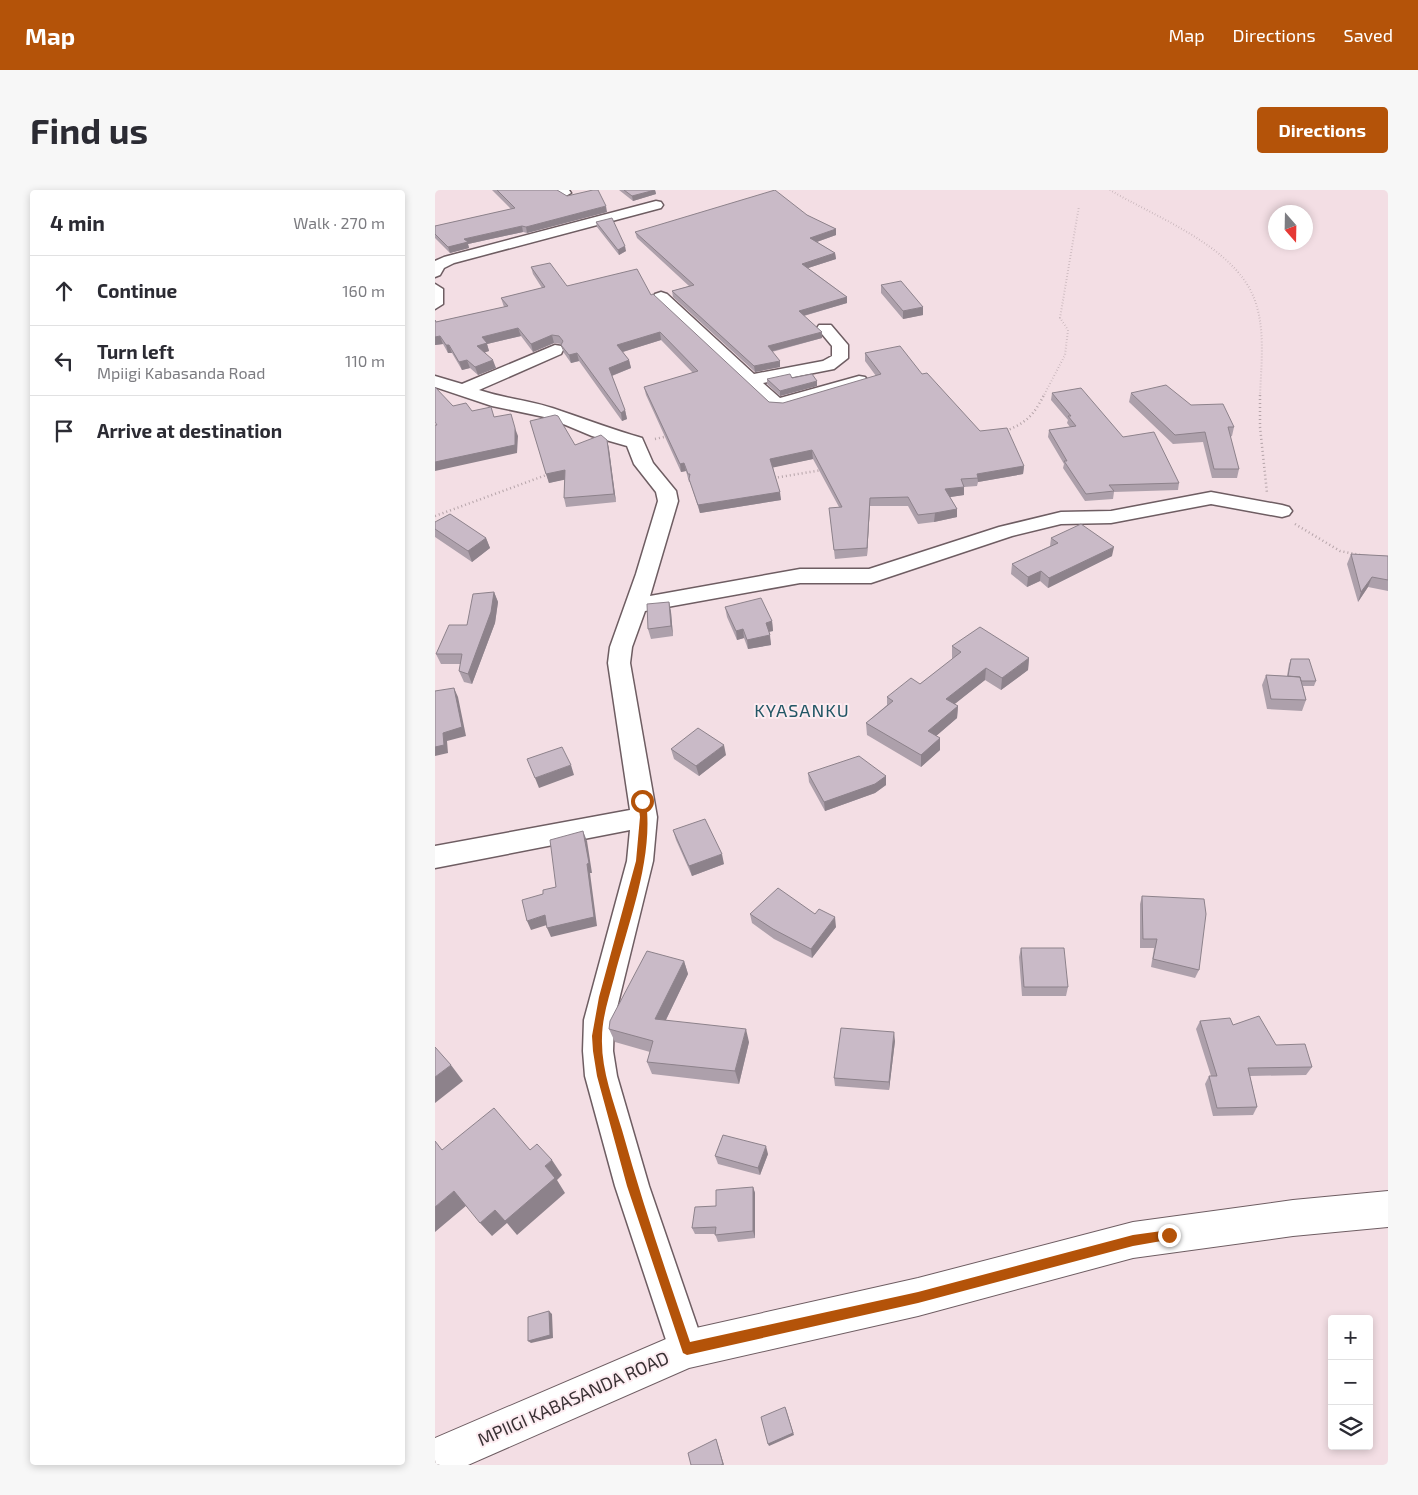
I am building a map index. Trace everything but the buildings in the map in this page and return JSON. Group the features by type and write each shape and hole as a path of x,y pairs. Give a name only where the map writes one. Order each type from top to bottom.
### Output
{"main road":[{"name":"MPIIGI KABASANDA ROAD","path":"435,1458 687,1349 918,1297 1133,1240 1293,1218 1388,1209"}],"street":[{"path":"435,272 438,266 449,260 656,205"},
{"path":"435,289 435,304"},
{"path":"661,297 777,405 859,381"},
{"path":"752,380 828,364 840,358 839,345 825,328"},
{"path":"464,390 555,350"},
{"path":"435,381 498,402 554,414 599,432 635,442 644,464 658,478 666,490 668,501 621,648 619,663 644,817 640,861 599,1020 598,1051 601,1076 632,1186 687,1349"},
{"path":"636,606 801,576 871,576 1006,531 1061,518 1111,517 1211,498 1282,511"},
{"path":"435,857 644,817"}],"path":[{"path":"1110,190 1203,244 1233,266 1248,282 1258,309 1261,336 1259,419 1267,493 1297,526 1340,551 1364,556"},
{"path":"1004,432 1025,423 1036,410 1065,355 1068,330 1060,318 1079,206"},
{"path":"635,442 673,435"},
{"path":"772,478 830,468"},
{"path":"435,516 554,472"}],"district":[{"name":"KYASANKU","path":"802,710"}],"route":[{"path":"642,801 644,817 640,861 604,997 597,1036 598,1051 601,1076 632,1186 687,1349 918,1297 1133,1240 1169,1235"}]}
